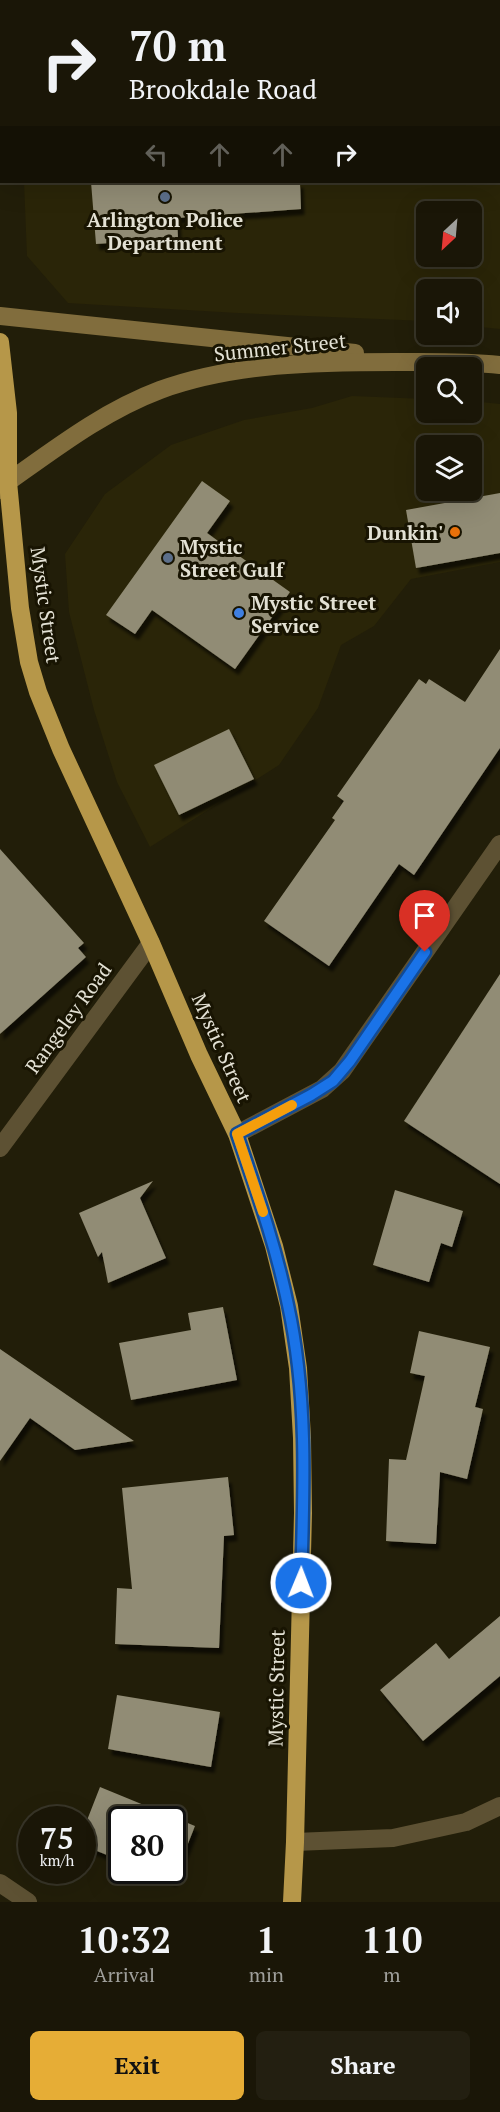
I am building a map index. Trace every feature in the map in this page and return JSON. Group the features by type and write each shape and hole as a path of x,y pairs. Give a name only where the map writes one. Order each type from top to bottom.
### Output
{"highway":[{"name":"Mystic Street","path":"0,342 9,412 4,486 29,662 38,692 61,749 237,1134 274,1246 289,1306 298,1368 303,1513 292,1902"}],"main road":[{"name":"Summer Street","path":"0,316 416,359"},
{"name":"Summer Street","path":"4,486 75,435 125,405 161,390 212,375 277,366 352,362 416,362"},
{"name":"Summer Street","path":"482,364 500,365"}],"street":[{"path":"237,1134 322,1089 342,1071 500,844"},
{"name":"Rangeley Road","path":"0,1148 151,943"},
{"path":"295,1842 393,1838 466,1822 500,1806"},
{"path":"0,1883 28,1902"}],"shaded area":[{"path":"24,183 500,183 500,329 482,327 482,279 416,279 416,321 68,303 27,256"},
{"path":"352,396 416,399 416,423 482,423 482,402 500,404 500,562 411,579 374,626 341,645 318,708 279,765 150,847 117,782 94,710 69,612 65,554 105,494 171,445 244,420 312,408"}],"building":[{"name":"Arlington Police Department","path":"91,183 300,183 301,209 177,218 178,238 96,244"},
{"path":"202,481 230,501 207,533 290,592 235,669 152,610 135,634 106,615"},
{"name":"Dunkin'","path":"500,493 500,553 416,568 406,510 456,501 482,501 482,496"},
{"path":"500,649 500,748 414,875 399,864 329,966 264,921 335,820 332,818 344,801 337,796 419,679 426,684 429,679 465,702"},
{"path":"229,729 254,779 179,815 154,765"},
{"path":"0,849 84,943 78,948 86,957 0,1034"},
{"path":"500,974 500,1184 404,1121"},
{"path":"153,1181 140,1198 166,1258 108,1283 102,1252 98,1257 79,1213"},
{"path":"395,1190 463,1211 452,1247 441,1243 429,1282 373,1265"},
{"path":"223,1307 237,1380 131,1400 119,1343 191,1330 188,1313"},
{"path":"419,1331 490,1347 475,1407 483,1409 467,1479 440,1472 436,1544 386,1541 389,1459 406,1460 425,1376 410,1373"},
{"path":"0,1349 134,1441 75,1450 30,1418 0,1461"},
{"path":"228,1477 234,1535 224,1536 219,1648 115,1644 117,1588 132,1589 122,1488"},
{"path":"500,1616 500,1676 423,1741 380,1690 436,1643 449,1659"},
{"path":"117,1695 220,1712 211,1767 108,1749"},
{"path":"100,1787 146,1806 108,1806 108,1855 96,1851 96,1806 93,1806"},
{"path":"186,1822 195,1826 186,1848"}],"slow traffic":[{"path":"263,1212 237,1134 292,1105"}],"place":[{"name":"Arlington Police Department","path":"165,197"},
{"name":"Dunkin'","path":"455,532"},
{"name":"Mystic Street Gulf","path":"168,558"},
{"name":"Mystic Street Service","path":"239,613"}],"route":[{"path":"301,1583 302,1438 298,1368 289,1306 274,1246 237,1134 333,1081 350,1061 425,952"}]}
